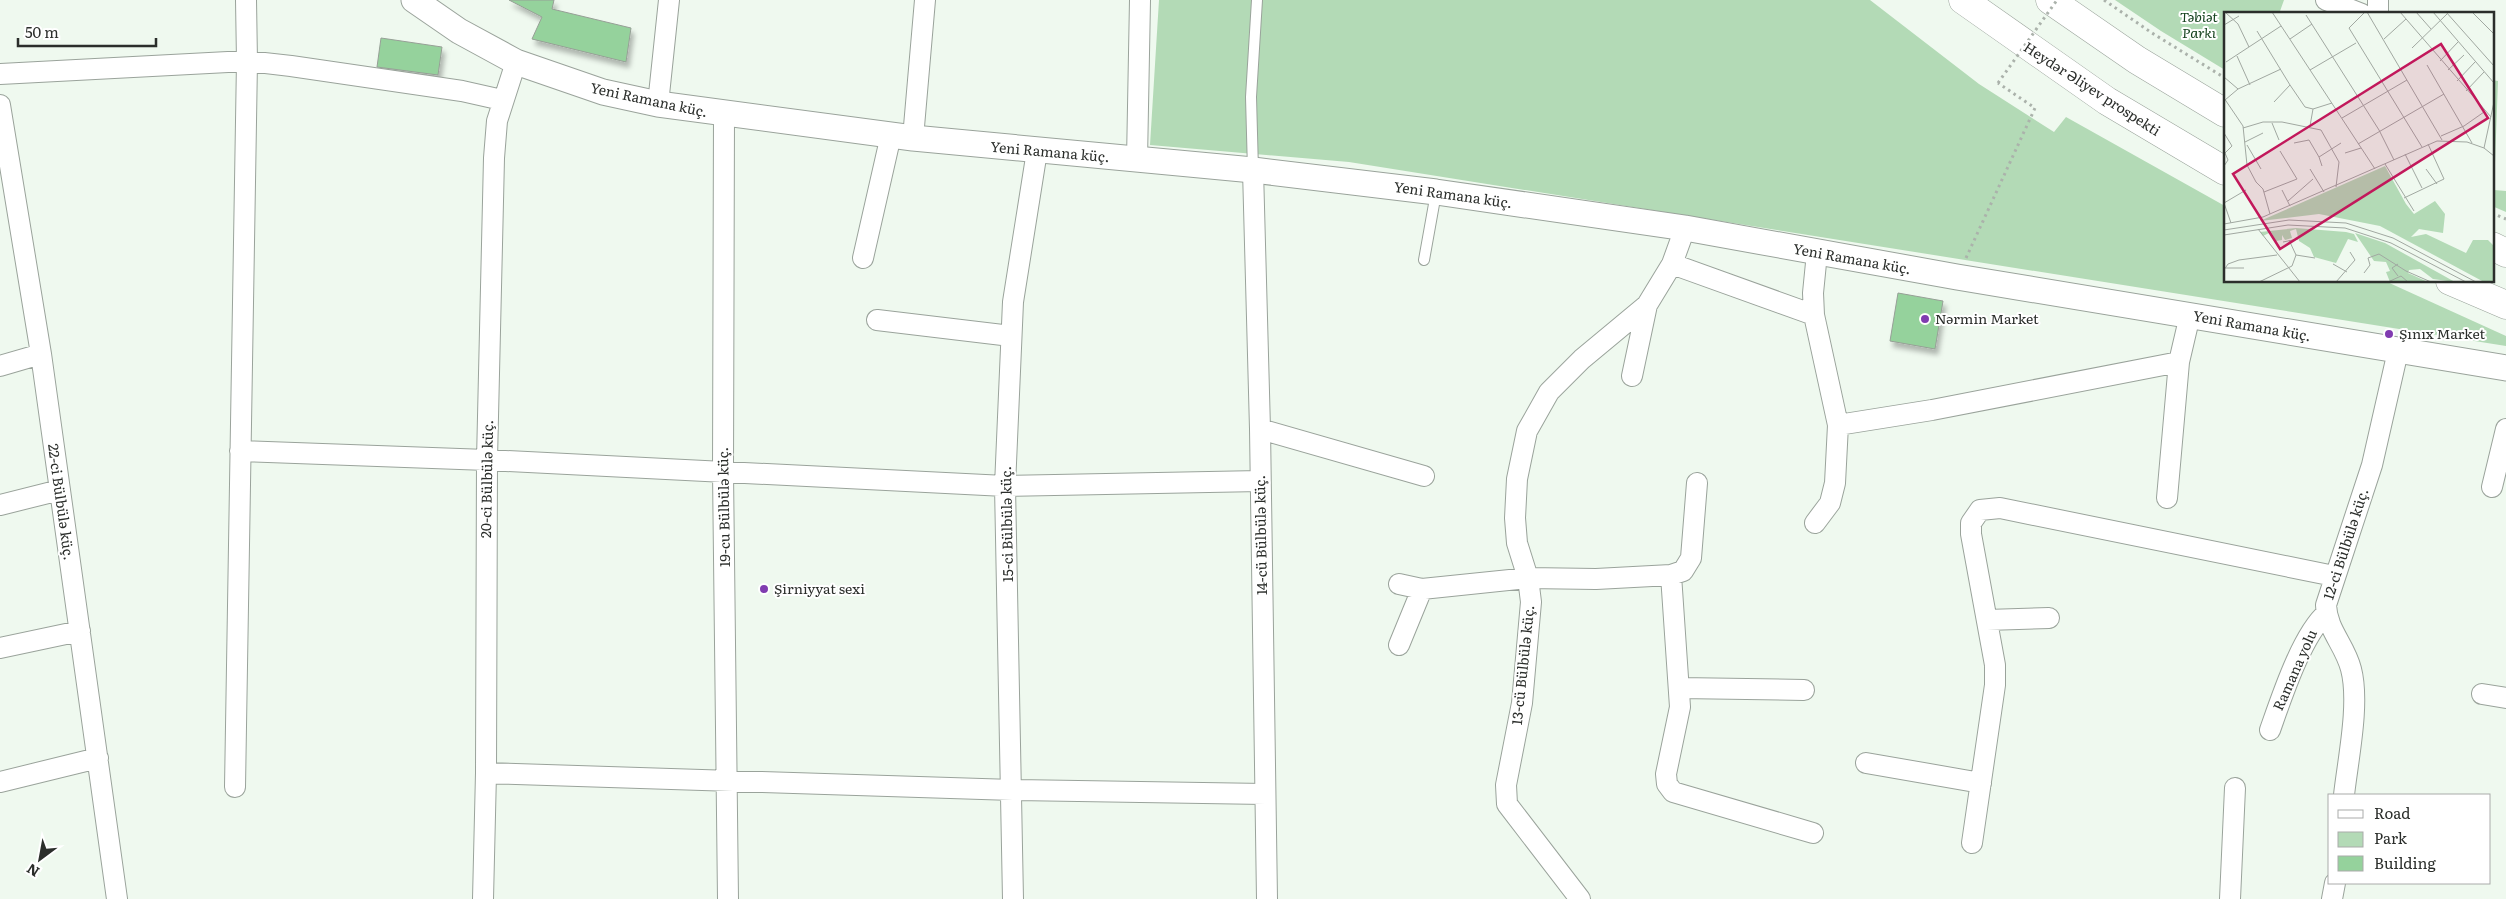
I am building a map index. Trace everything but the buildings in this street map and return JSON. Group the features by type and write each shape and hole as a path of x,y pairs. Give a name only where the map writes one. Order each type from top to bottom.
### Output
{"highway":[{"name":"Heydər Əliyev prospekti","path":"1963,0 2107,101 2224,170"},
{"path":"2050,0 2137,60 2224,112"},
{"path":"2494,247 2506,253"},
{"path":"2452,282 2506,305"}],"street":[{"path":"235,787 247,62 246,0"},
{"name":"Yeni Ramana küç.","path":"414,0 459,31 516,62 603,92 658,104 724,115 902,137 1254,170 1436,192 1685,228 1957,278 2506,368"},
{"path":"658,104 669,0"},
{"path":"863,258 902,137 925,0"},
{"path":"1137,160 1140,0"},
{"path":"2326,0 2357,12"},
{"path":"0,74 247,62 291,66 462,90 502,100"},
{"name":"20-ci Bülbülə küç.","path":"482,899 486,773 487,460 494,158 497,121 502,100 516,62"},
{"name":"22-ci Bülbülə küç.","path":"0,105 41,354 118,899"},
{"name":"19-cu Bülbülə küç.","path":"724,115 723,472 728,899"},
{"name":"15-ci Bülbülə küç.","path":"1013,899 1013,790 1005,486 1013,302 1037,151"},
{"name":"14-cü Bülbülə küç.","path":"1254,170 1267,899"},
{"name":"13-cü Bülbülə küç.","path":"1576,898 1507,804 1506,785 1523,694 1531,602 1528,578 1518,543 1515,518 1517,479 1527,431 1548,392 1582,359 1647,305 1672,264 1685,228"},
{"path":"1815,523 1830,503 1835,483 1838,425 1814,315 1813,293 1817,253"},
{"path":"1672,264 1814,315"},
{"path":"1632,376 1647,305"},
{"path":"2167,498 2179,362 2190,315"},
{"path":"877,320 1011,336"},
{"name":"12-ci Bülbülə küç.","path":"2344,794 2354,702 2352,671 2346,652 2333,633 2326,613 2328,594 2343,557 2372,465 2398,351"},
{"path":"0,366 41,354"},
{"path":"1838,425 1932,410 2179,362"},
{"path":"1260,429 1424,476"},
{"path":"2492,487 2506,430"},
{"path":"240,451 487,460 1005,486 1260,481"},
{"path":"1399,584 1422,589 1528,578 1596,579 1671,575 1683,571 1691,558 1697,484"},
{"path":"0,506 60,490"},
{"path":"1972,843 1995,684 1995,665 1971,534 1971,523 1980,510 2000,508 2334,576"},
{"path":"1671,575 1680,707 1666,774 1667,784 1673,792 1813,833"},
{"path":"1399,645 1422,589"},
{"name":"Ramana yolu","path":"2270,730 2284,690 2314,625 2326,613"},
{"path":"1987,620 2049,618"},
{"path":"0,648 80,631"},
{"path":"1680,688 1804,690"},
{"path":"2482,694 2506,698"},
{"path":"0,782 98,758"},
{"path":"1866,763 1980,783"},
{"path":"486,773 1013,790 1265,794"},
{"path":"2230,899 2235,788"},
{"path":"2332,899 2335,884"}],"lane":[{"path":"1254,170 1251,97 1257,0"},
{"path":"1424,260 1436,192"}],"path":[{"path":"1957,278 2035,108 1998,83 2057,0"},
{"path":"2104,0 2224,77"},
{"path":"2111,5 2114,0"},
{"path":"2494,214 2506,219"}],"green space":[{"path":"1159,0 1870,0 1979,84 2054,132 2066,117 2224,205 2224,282 2387,282 2506,336 2506,346 1349,162 1150,145"},
{"name":"Təbiət Parkı","path":"2115,0 2284,0 2280,12 2224,12 2224,69"},
{"path":"2494,80 2498,81 2494,190"},
{"path":"2494,190 2506,191 2506,212 2494,207"}],"place":[{"name":"Nərmin Market","path":"1925,319"},
{"name":"Şınıx Market","path":"2389,334"},
{"name":"Şirniyyat sexi","path":"764,589"}]}
